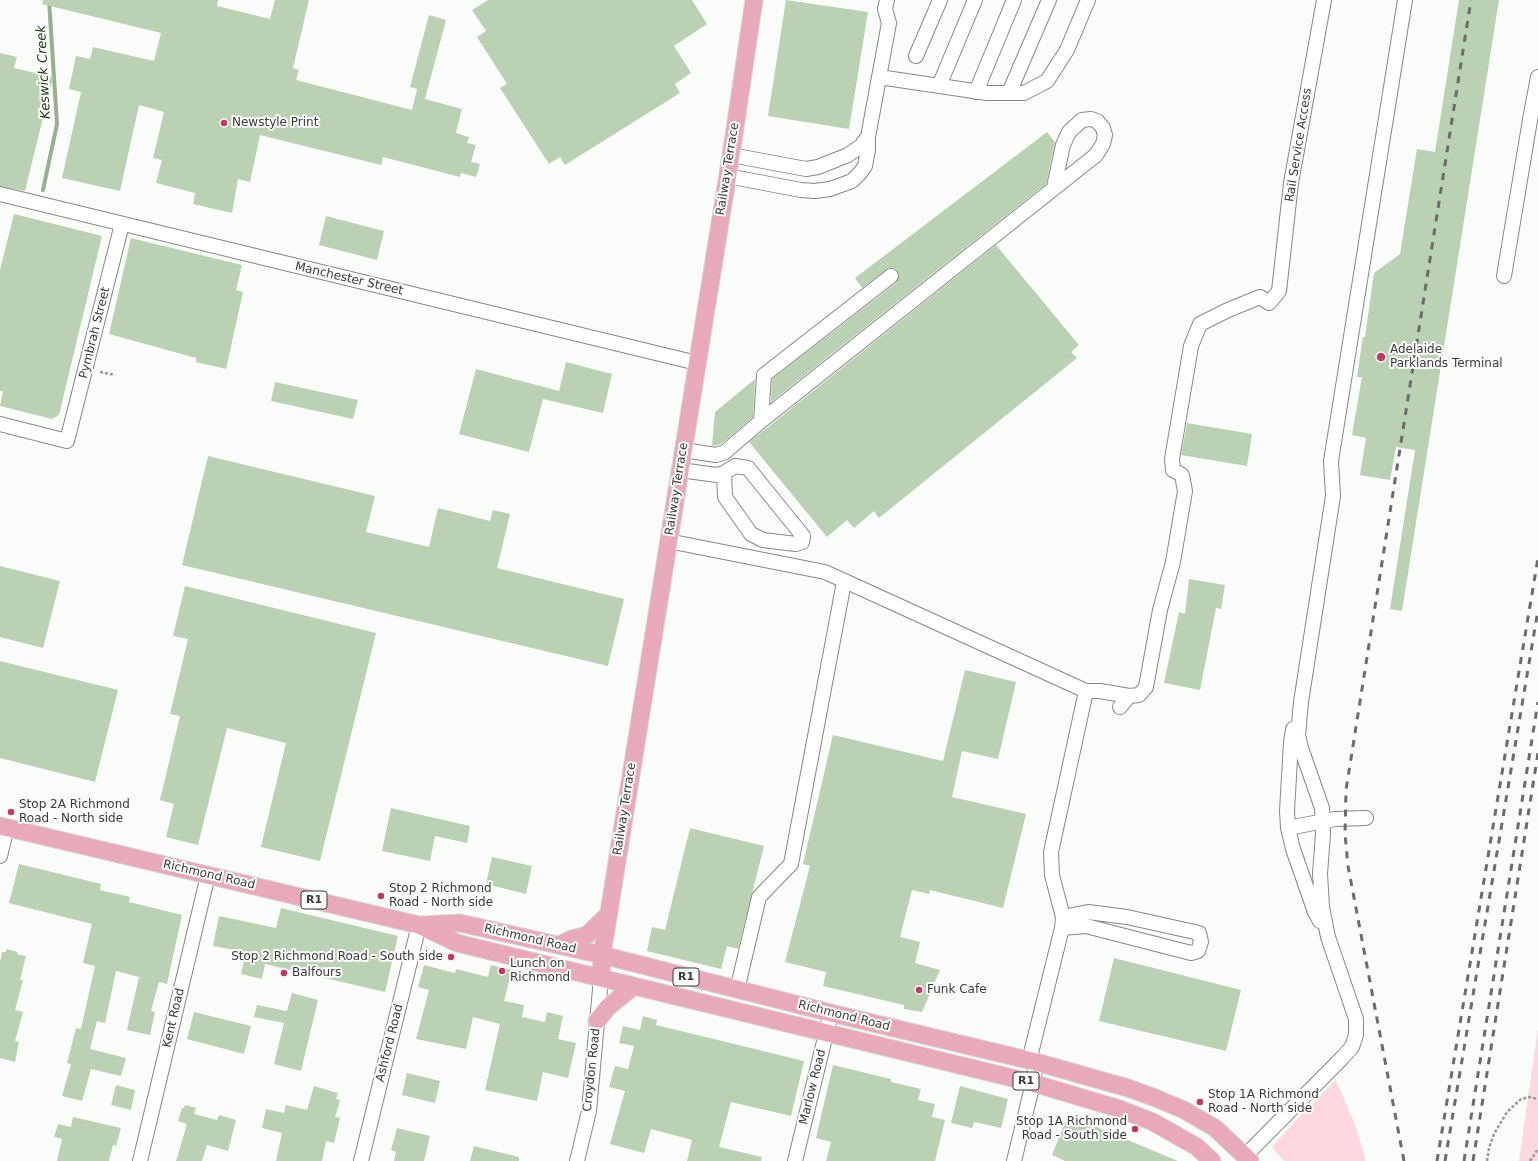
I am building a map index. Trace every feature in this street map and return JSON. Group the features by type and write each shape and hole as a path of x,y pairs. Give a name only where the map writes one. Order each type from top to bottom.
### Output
{"main road":[{"name":"Railway Terrace","path":"601,978 602,955 731,156 754,0"},
{"name":"Richmond Road","path":"3,827 419,925 457,943 1033,1083 1120,1109 1154,1122 1197,1147 1212,1161"},
{"path":"559,945 587,934 608,918 614,943 624,957 634,964"},
{"name":"Richmond Road","path":"419,925 460,923 602,955 831,1014 1032,1062 1153,1096 1184,1110 1215,1128 1246,1159"},
{"path":"597,1020 608,1007 634,986"}],"street":[{"path":"727,176 801,190 815,191 830,189 852,181 860,173 865,166 866,161 868,137 889,23 885,9 887,0"},
{"path":"916,56 940,0"},
{"path":"939,86 975,0"},
{"path":"976,92 1014,0"},
{"path":"1009,93 1049,0"},
{"path":"879,77 976,92 1024,93 1047,81 1067,50 1088,0"},
{"name":"Rail Service Access","path":"1086,691 1100,691 1124,701 1139,695 1146,687 1160,610 1173,562 1185,491 1182,474 1173,470 1172,458 1191,346 1200,324 1228,310 1260,297 1269,303 1279,291 1291,183 1324,0"},
{"path":"1328,937 1315,912 1293,849 1288,828 1291,742 1300,702 1333,496 1331,461 1405,0"},
{"path":"1504,276 1538,78"},
{"path":"683,450 716,454 725,452 761,421 1096,155 1103,144 1105,135 1103,128 1097,121 1091,119 1082,120 1069,132 1063,145 1054,187"},
{"path":"731,156 806,169 818,167 848,154 861,146 868,137"},
{"name":"Manchester Street","path":"0,194 698,362"},
{"name":"Pymbrah Street","path":"0,424 68,441 122,224"},
{"path":"761,421 764,375 891,276"},
{"path":"680,470 717,475 724,473 735,466 748,468 803,536 802,542 796,544 763,540 751,534 725,497 724,473"},
{"path":"668,541 825,572 844,582 1086,691 1051,852 1052,876 1063,923 1032,1062 1033,1083 1014,1161"},
{"path":"737,990 760,897 791,864 844,582"},
{"path":"1246,1159 1322,1078 1344,1057 1352,1046 1356,1035 1357,1024 1328,937 1320,889 1324,821 1322,808 1299,741 1300,702"},
{"path":"1288,828 1335,819 1366,818"},
{"path":"0,856 3,827"},
{"name":"Kent Road","path":"140,1161 208,875"},
{"path":"1088,912 1127,917 1199,933 1200,942 1198,951 1191,953 1086,926 1063,923 1088,912"},
{"name":"Ashford Road","path":"361,1161 419,925"},
{"name":"Croydon Road","path":"577,1161 589,1111 601,978"},
{"name":"Marlow Road","path":"795,1161 831,1014"}],"path":[{"path":"100,372 115,375"},
{"path":"1487,1161 1494,1134 1506,1112 1521,1099 1529,1097 1538,1098"},
{"path":"1530,1161 1538,1149"}],"shaded area":[{"path":"1538,1028 1538,1161 1519,1161"},
{"path":"1336,1080 1356,1127 1366,1161 1284,1161 1272,1147"}],"building":[{"path":"43,0 218,0 217,6 270,19 275,0 309,0 293,68 299,70 296,80 412,110 417,89 410,87 429,15 446,20 425,99 462,109 456,133 469,137 467,143 476,145 471,162 480,164 476,177 461,173 460,177 383,157 381,165 260,135 250,182 238,179 232,213 193,204 195,193 156,183 162,160 153,158 164,112 139,105 120,191 62,178 81,92 69,89 76,56 90,59 93,47 154,61 161,33 42,4"},
{"path":"488,0 692,0 707,24 674,46 691,73 675,84 680,93 565,165 560,157 549,164 500,88 507,84 477,37 486,31 472,10"},
{"path":"786,0 868,12 849,129 768,116"},
{"path":"1459,0 1499,0 1402,611 1390,609 1415,450 1396,447 1390,480 1360,475 1366,438 1352,435 1362,377 1357,377 1363,337 1365,337 1374,273 1400,254 1417,149 1435,152"},
{"path":"0,53 17,57 14,68 53,77 25,191 0,186"},
{"path":"1047,132 1055,142 1046,184 771,402 772,379 896,283 899,275 897,270 894,268 889,268 862,288 855,278"},
{"path":"14,214 102,236 59,415 52,419 0,406 3,391 0,391 0,270"},
{"path":"326,216 384,231 377,260 319,245"},
{"path":"131,238 242,265 236,290 243,292 226,369 196,362 196,358 109,334"},
{"path":"996,245 1079,345 1071,352 1077,358 879,518 874,511 854,528 847,520 827,537 749,442"},
{"path":"566,362 612,374 603,413 543,399 529,452 459,434 476,369 559,391"},
{"path":"755,379 753,417 721,444 712,446 715,412"},
{"path":"275,382 358,400 353,419 271,401"},
{"path":"1187,423 1252,434 1247,466 1181,455"},
{"path":"208,456 375,496 366,532 429,547 438,508 490,521 493,510 510,514 497,568 624,599 608,666 182,565"},
{"path":"0,566 60,581 43,648 0,637"},
{"path":"1189,579 1225,585 1221,609 1216,608 1200,690 1164,683 1179,612 1185,614"},
{"path":"185,586 376,633 320,861 261,847 286,743 227,728 198,845 166,837 174,804 160,800 180,716 170,714 188,639 173,636"},
{"path":"0,661 118,690 95,782 0,758"},
{"path":"965,670 1016,682 998,759 962,751 952,797 1026,814 1003,908 930,890 929,894 912,890 900,937 920,942 915,963 940,970 922,1012 904,1009 904,1005 823,986 826,972 785,962 810,866 803,864 833,735 943,761"},
{"path":"391,808 470,826 467,843 435,836 430,861 382,851"},
{"path":"690,828 764,846 738,949 727,946 721,969 647,951 652,927 665,930"},
{"path":"492,857 532,866 526,894 486,884"},
{"path":"19,864 101,884 100,890 130,897 129,902 182,915 167,984 159,982 151,1011 155,1012 150,1035 127,1030 139,977 116,971 105,1023 97,1021 90,1049 126,1058 121,1076 91,1069 82,1101 62,1096 71,1064 67,1063 76,1028 81,1029 95,966 83,963 92,924 9,903"},
{"path":"281,908 398,936 385,992 265,964 262,979 241,974 246,952 213,946 219,916 276,928"},
{"path":"6,949 26,956 20,980 23,980 15,1010 23,1012 15,1041 19,1042 15,1062 0,1058 0,962 2,952 6,952"},
{"path":"1114,958 1241,990 1226,1051 1099,1021"},
{"path":"424,965 455,973 456,969 488,977 491,965 512,970 504,1001 524,1005 522,1017 545,1022 547,1012 563,1016 558,1039 576,1043 568,1078 543,1072 537,1101 485,1090 500,1024 473,1017 466,1049 416,1039 429,990 418,987"},
{"path":"292,993 318,1000 301,1071 274,1064 284,1023 254,1017 257,1005 287,1011"},
{"path":"194,1012 251,1026 244,1054 187,1039"},
{"path":"643,1016 657,1020 656,1025 804,1061 791,1116 731,1102 719,1147 762,1157 761,1161 687,1161 692,1140 651,1129 644,1153 610,1144 625,1091 609,1087 615,1066 628,1069 634,1046 619,1043 623,1026 640,1030"},
{"path":"833,1065 891,1079 891,1082 921,1089 918,1100 935,1104 932,1117 945,1120 935,1161 826,1161 831,1142 816,1138"},
{"path":"407,1073 440,1081 435,1103 402,1095"},
{"path":"116,1085 135,1090 131,1110 111,1105"},
{"path":"314,1086 338,1093 336,1099 340,1100 335,1117 340,1118 334,1143 326,1141 322,1161 276,1161 282,1133 262,1128 266,1109 284,1113 286,1105 307,1110"},
{"path":"960,1086 1008,1099 1001,1128 974,1122 972,1128 951,1123"},
{"path":"185,1105 196,1108 194,1114 217,1120 219,1115 236,1120 228,1151 207,1145 202,1161 176,1161 187,1124 178,1121 182,1108 184,1108"},
{"path":"1068,1115 1178,1161 1065,1161 1052,1155"},
{"path":"73,1117 121,1128 116,1146 113,1145 109,1161 57,1161 62,1139 54,1137 58,1124 71,1127"},
{"path":"397,1128 430,1136 424,1161 394,1161 396,1152 391,1150"},
{"path":"474,1146 519,1157 519,1161 470,1161"}],"waterway":[{"name":"Keswick Creek","path":"43,190 57,124 49,0"}],"railway":[{"path":"1404,1161 1348,866 1345,834 1346,790 1471,0"},
{"path":"1437,1161 1538,558"},
{"path":"1445,1161 1538,610"},
{"path":"1464,1161 1538,702"},
{"path":"1473,1161 1538,753"}],"place":[{"name":"Newstyle Print","path":"224,123"},
{"name":"Adelaide Parklands Terminal","path":"1381,357"},
{"name":"Stop 2A Richmond Road - North side","path":"11,812"},
{"name":"Stop 2 Richmond Road - North side","path":"381,896"},
{"name":"Stop 2 Richmond Road - South side","path":"451,957"},
{"name":"Lunch on Richmond","path":"502,971"},
{"name":"Balfours","path":"284,973"},
{"name":"Funk Cafe","path":"919,990"},
{"name":"Stop 1A Richmond Road - North side","path":"1200,1102"},
{"name":"Stop 1A Richmond Road - South side","path":"1135,1129"}]}
